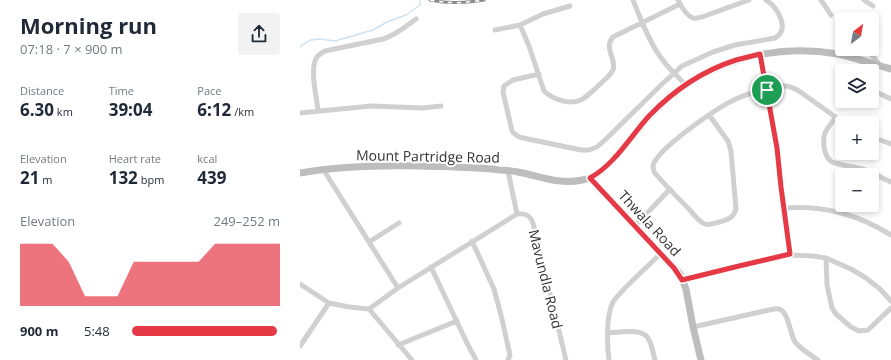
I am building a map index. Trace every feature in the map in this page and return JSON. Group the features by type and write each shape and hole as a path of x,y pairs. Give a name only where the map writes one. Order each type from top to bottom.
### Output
{"street":[{"path":"495,30 520,25 543,14 568,6 566,0"},
{"path":"633,0 642,23 658,53 674,73 686,84"},
{"path":"520,25 544,91 552,98 573,102 582,99 613,70 614,64 610,52 610,46 612,39 617,35 679,2 686,13 692,18 696,18 749,0"},
{"path":"539,74 513,80 504,86 503,92 512,131 518,137 581,150 588,150 597,147 606,139 682,66 713,52 735,45 775,38 778,36 783,27 776,10 766,0"},
{"path":"821,0 831,15"},
{"path":"864,0 873,6"},
{"path":"318,111 313,64 319,54 325,51 383,39 398,33 416,19"},
{"name":"Mount Partridge Road","path":"300,173 323,169 382,165 457,167 518,172 550,180 573,182 590,178 598,174 626,146 649,117 686,84 714,69 737,60 773,52 815,51 839,54 891,69"},
{"path":"760,54 777,148 783,208 790,254"},
{"path":"872,56 880,66"},
{"path":"709,115 728,141 731,151 736,208 732,217 710,224 705,224 695,216 654,172 653,166 660,155 680,136 709,115 735,99 745,95 780,87 786,86 793,88 835,118 828,128 824,138 824,145 828,159 836,163 865,170 891,182"},
{"path":"879,93 891,99"},
{"path":"300,113 371,106 423,108 441,106"},
{"path":"879,140 891,144"},
{"path":"323,169 398,288"},
{"path":"508,171 517,214"},
{"name":"Thwala Road","path":"590,178 674,268 682,280 686,289 701,360"},
{"path":"635,226 670,189"},
{"path":"783,208 813,207 843,213 862,220 891,236"},
{"name":"Mavundla Road","path":"369,309 398,288 472,241 517,214 526,214 531,219 533,224 566,360"},
{"path":"369,242 399,223"},
{"path":"472,241 494,289 502,315 510,355 508,360"},
{"path":"609,360 608,333 613,302 660,254"},
{"path":"682,280 790,254 826,258 851,269 880,289 891,301"},
{"path":"826,258 827,285 832,308 836,314 851,327 859,331 868,330 891,308"},
{"path":"431,267 476,360"},
{"path":"300,284 329,303 369,309 412,360"},
{"path":"300,346 329,303"},
{"path":"693,327 769,310 781,309 785,313 796,342 800,347 818,360"},
{"path":"398,345 457,321"},
{"path":"608,333 637,332 645,334 649,339 654,360"}],"waterway":[{"path":"300,47 310,40 320,39 335,41 373,30 387,22 406,15 420,5 420,0"}],"railway":[{"path":"430,0 457,3 484,0"}],"route":[{"path":"760,54 767,90 774,125 790,254 682,280 680,274 590,178 598,174 607,166 626,146 649,117 666,101 686,84 714,69 737,60 760,54"}]}
